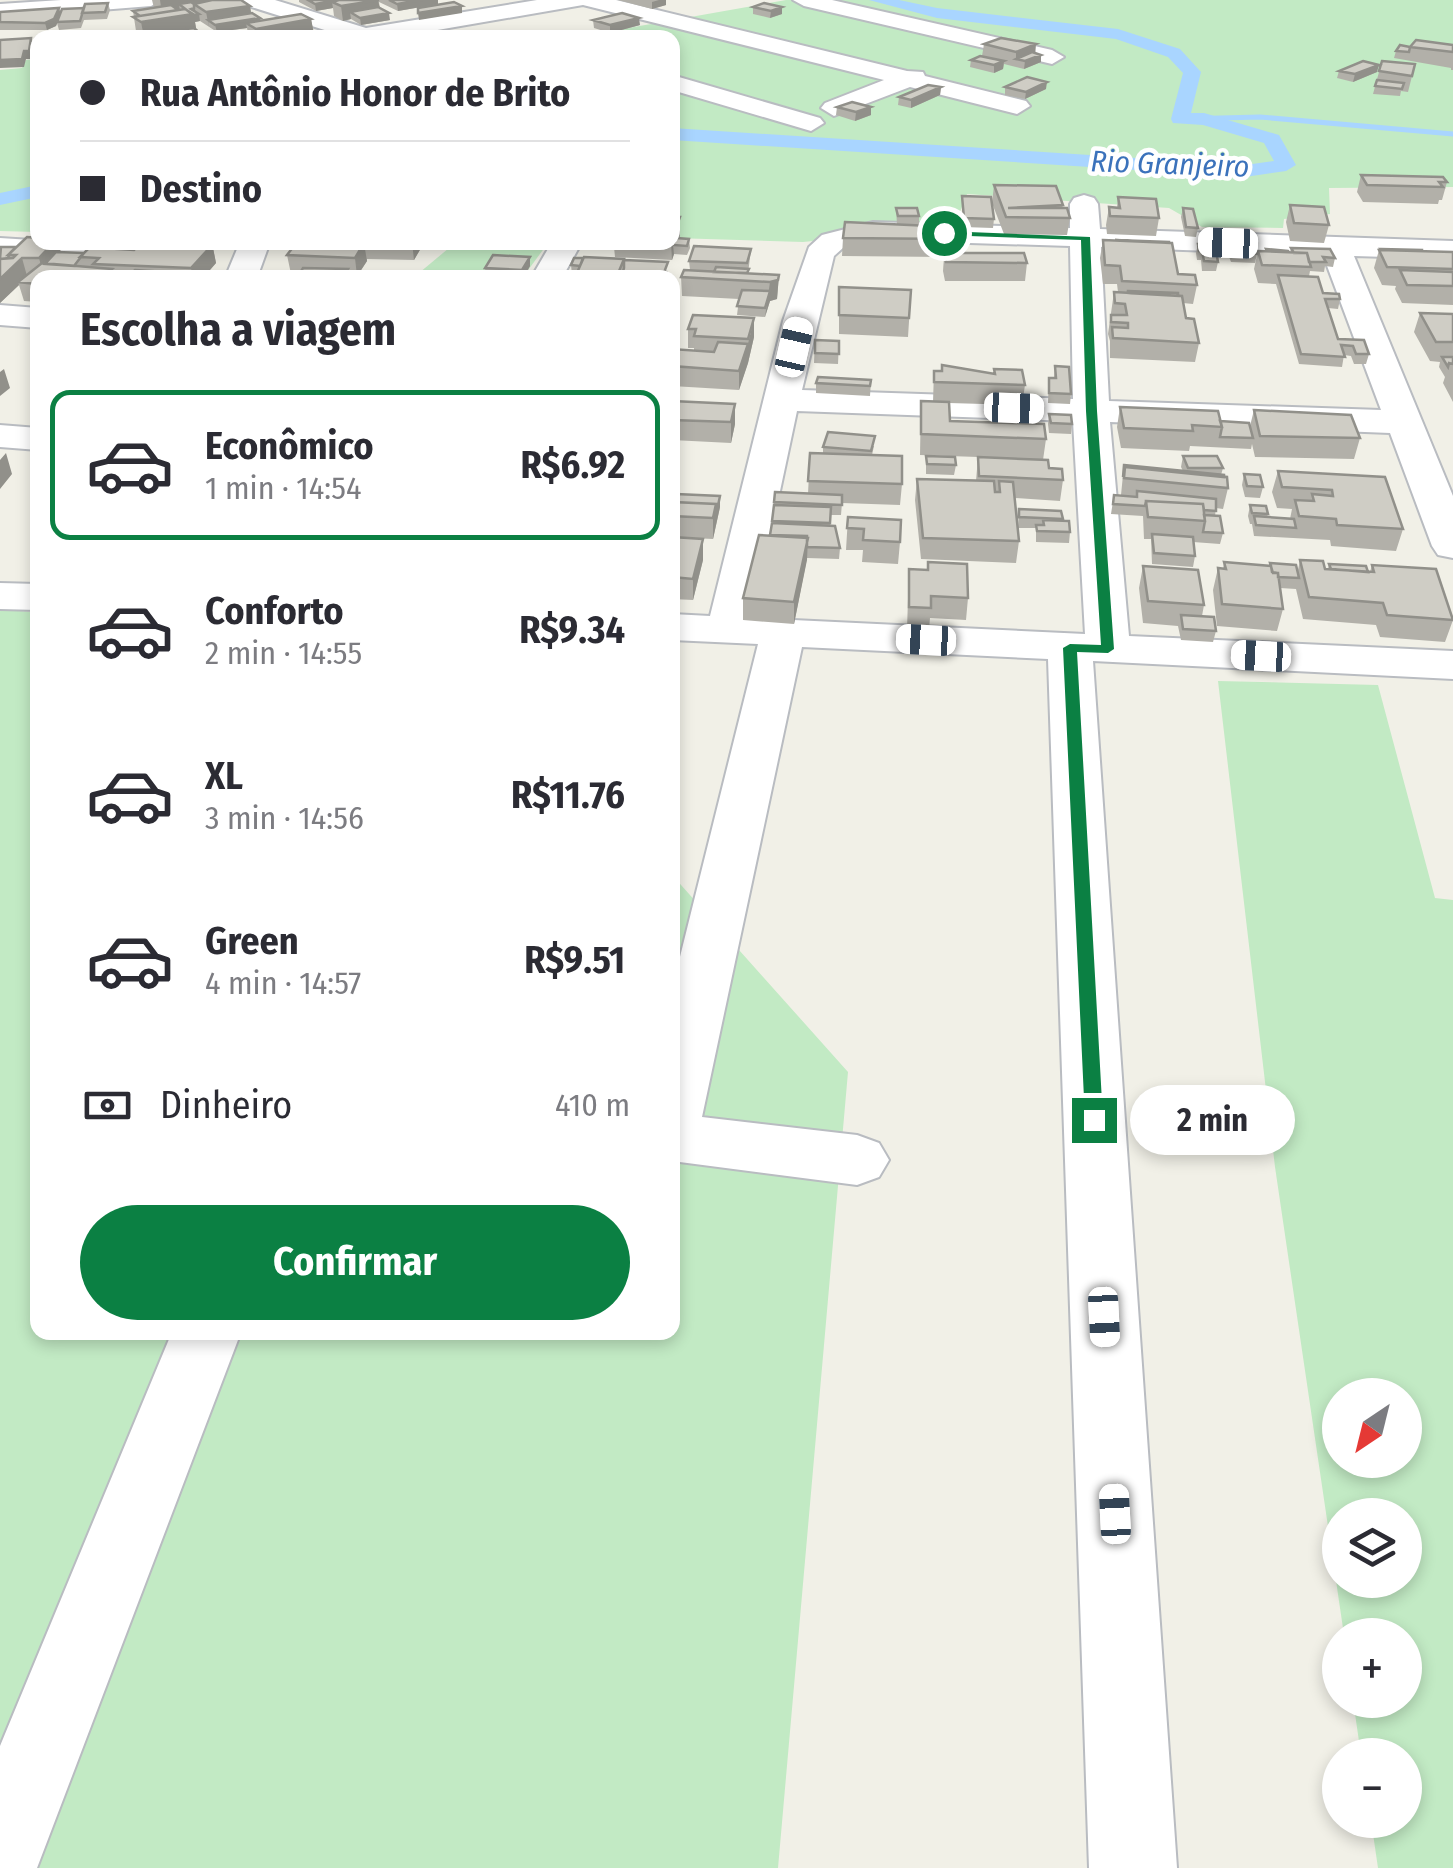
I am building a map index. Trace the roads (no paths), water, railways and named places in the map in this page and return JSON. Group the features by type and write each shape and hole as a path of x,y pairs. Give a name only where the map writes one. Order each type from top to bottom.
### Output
{"street":[{"path":"253,0 350,30"},
{"path":"391,30 462,10 507,22 576,0"},
{"path":"590,0 1017,106"},
{"path":"804,0 1052,57"},
{"path":"0,11 133,6"},
{"path":"834,108 996,45"},
{"path":"680,84 811,123"},
{"path":"1085,221 1091,411 1089,648 1133,1868"},
{"path":"728,630 820,253 833,241 873,231 1085,221 1335,247 1453,250"},
{"path":"0,247 30,249"},
{"path":"1335,247 1453,546"},
{"path":"47,250 79,252"},
{"path":"0,315 30,317"},
{"path":"783,400 1403,422"},
{"path":"0,436 30,438"},
{"path":"0,596 30,597"},
{"path":"680,627 1453,665"},
{"path":"680,1079 783,632"},
{"path":"680,1137 857,1160"},
{"path":"0,1852 204,1340"}],"waterway":[{"name":"Rio Granjeiro","path":"680,135 1245,171 1286,165 1272,139 1204,119 1180,119 1192,72 1174,53 1118,34 937,13 877,0"},
{"path":"1180,119 1260,117 1453,134"},
{"name":"Rio Granjeiro","path":"0,199 30,193"}]}
